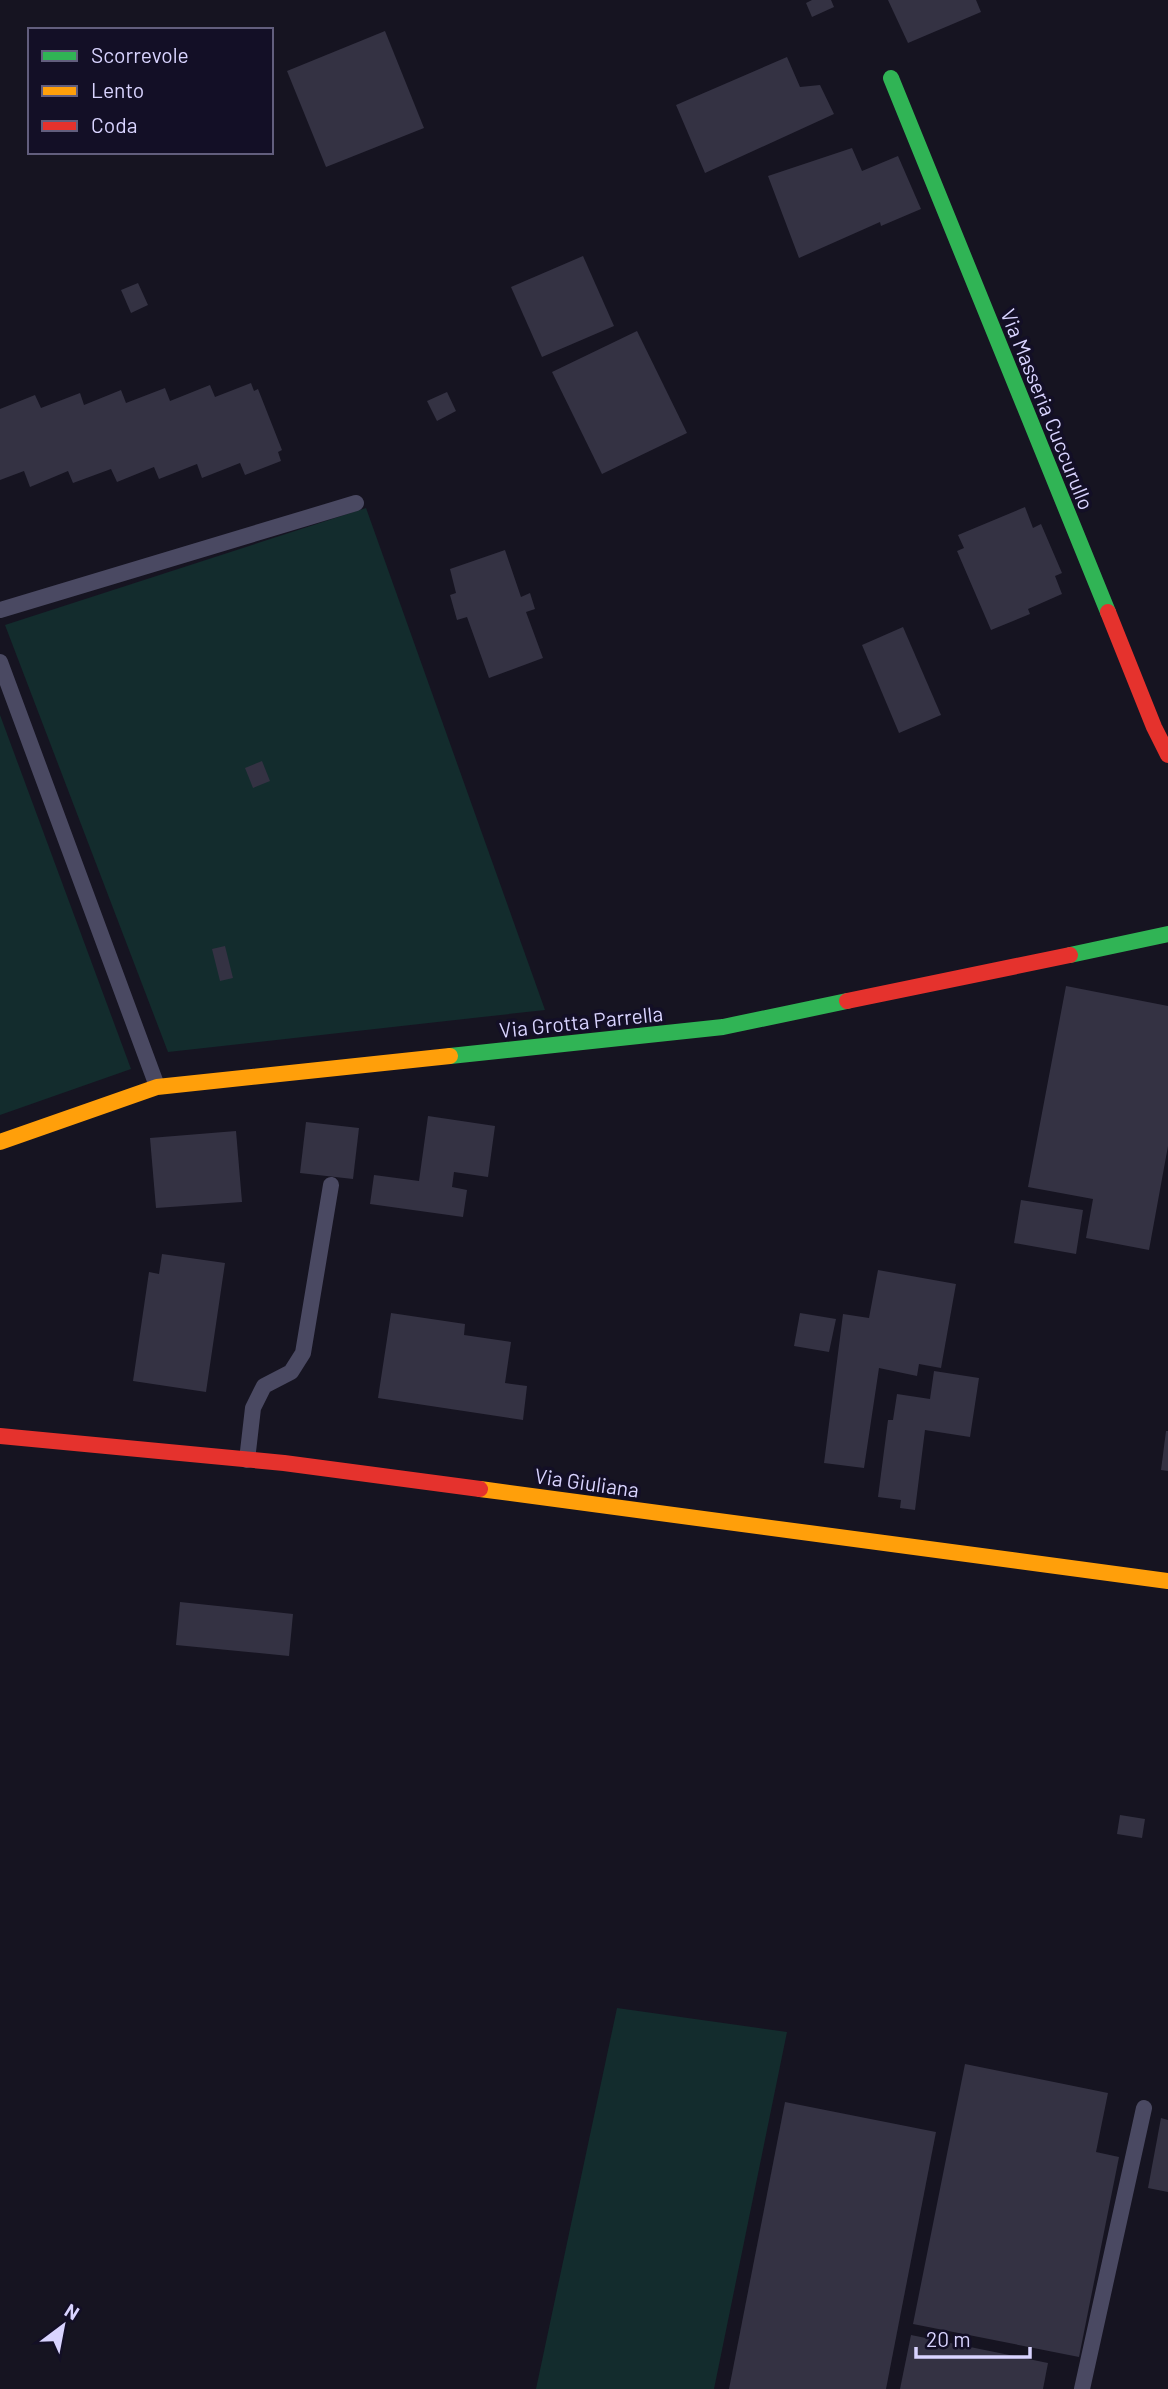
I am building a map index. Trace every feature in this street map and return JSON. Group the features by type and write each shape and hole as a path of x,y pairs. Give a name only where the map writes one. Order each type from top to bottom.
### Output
{"street":[{"name":"Via Masseria Cuccurullo","path":"891,78 1154,727 1168,755"},
{"name":"Via Grotta Parrella","path":"0,1142 157,1087 723,1027 1168,934"},
{"name":"Via Giuliana","path":"0,1436 247,1460 1168,1581"}],"lane":[{"path":"0,610 356,503"},
{"path":"0,662 157,1087"},
{"path":"247,1460 253,1408 264,1386 291,1372 303,1353 331,1185"},
{"path":"1082,2389 1144,2108"}],"green space":[{"path":"366,508 545,1010 168,1052 5,625"},
{"path":"0,715 131,1069 0,1115"},
{"path":"617,2008 787,2032 714,2389 536,2389"}],"building":[{"path":"812,0 831,0 834,7 812,17 806,3"},
{"path":"888,0 976,0 981,12 908,43"},
{"path":"385,31 424,128 326,167 287,71"},
{"path":"787,57 800,87 820,85 834,114 705,173 676,105"},
{"path":"852,148 862,171 898,156 921,209 881,226 880,222 799,258 768,176"},
{"path":"583,256 614,326 542,357 511,287"},
{"path":"138,283 148,305 131,313 121,290"},
{"path":"637,331 687,433 602,474 552,372"},
{"path":"251,383 254,391 258,389 282,450 278,452 281,461 245,475 240,463 202,478 197,464 159,479 154,467 117,482 111,469 73,483 68,471 30,487 24,471 0,480 0,409 35,395 41,408 80,393 84,405 121,390 126,403 165,388 170,401 210,385 215,397"},
{"path":"447,392 456,411 437,421 427,401"},
{"path":"1025,507 1033,528 1041,524 1062,573 1055,576 1062,594 1028,609 1030,614 991,630 957,551 964,548 958,535"},
{"path":"505,550 521,597 530,593 535,609 526,612 543,658 489,678 467,617 457,620 450,595 456,593 450,569"},
{"path":"903,627 941,715 899,733 862,645"},
{"path":"262,761 270,781 253,788 245,768"},
{"path":"225,946 233,978 220,981 212,949"},
{"path":"1066,986 1168,1006 1168,1146 1149,1250 1086,1238 1093,1199 1028,1187"},
{"path":"428,1116 495,1126 488,1177 454,1172 452,1187 467,1190 463,1217 370,1204 374,1175 419,1181"},
{"path":"306,1122 359,1128 353,1179 300,1173"},
{"path":"236,1131 242,1202 156,1208 150,1138"},
{"path":"1021,1200 1083,1210 1076,1254 1014,1243"},
{"path":"162,1254 225,1263 206,1392 133,1381 149,1272 159,1274"},
{"path":"878,1270 956,1284 941,1368 919,1364 917,1376 879,1368 864,1468 824,1463 843,1314 869,1318"},
{"path":"391,1313 465,1324 464,1335 511,1342 505,1383 527,1386 523,1420 378,1398"},
{"path":"800,1313 836,1319 829,1352 794,1346"},
{"path":"934,1371 979,1378 970,1437 925,1430 915,1510 900,1508 901,1500 878,1497 888,1420 893,1420 897,1394 930,1399"},
{"path":"1168,1431 1168,1471 1161,1470"},
{"path":"180,1602 293,1614 289,1656 176,1645"},
{"path":"1120,1815 1145,1819 1142,1838 1117,1834"},
{"path":"965,2064 1108,2093 1096,2152 1119,2157 1079,2357 913,2324"},
{"path":"785,2102 936,2132 886,2389 729,2389"},
{"path":"1161,2118 1168,2120 1168,2192 1148,2188"},
{"path":"911,2335 1048,2363 1043,2389 900,2389"}],"traffic: fast":[{"path":"891,78 1108,612"},
{"path":"1070,955 1168,934"},
{"path":"450,1056 723,1027 847,1001"}],"traffic: slow":[{"path":"0,1142 157,1087 450,1056"},
{"path":"480,1489 1168,1581"}],"traffic: jam":[{"path":"1108,612 1168,755"},
{"path":"847,1001 1070,955"},
{"path":"0,1436 284,1463 480,1489"}]}
